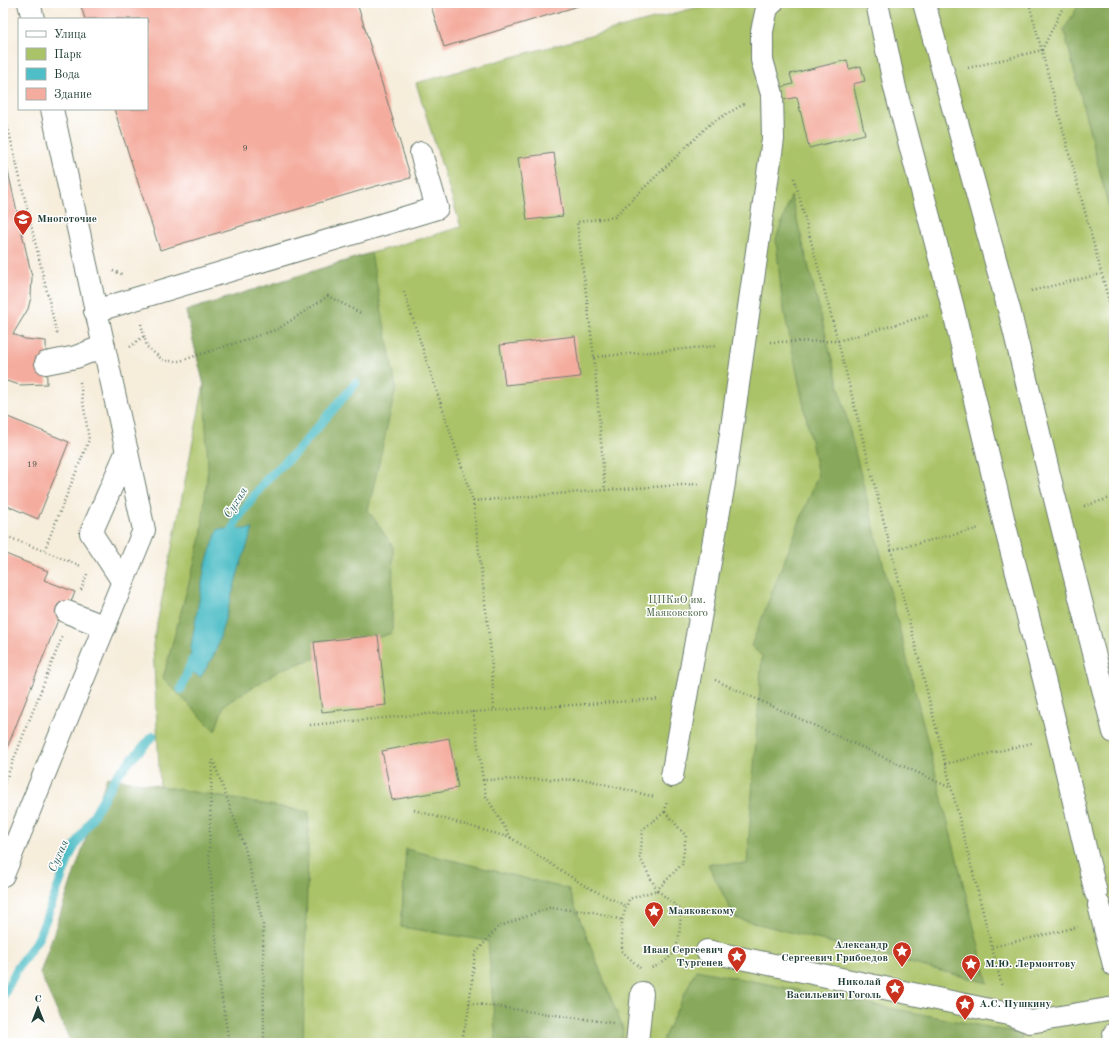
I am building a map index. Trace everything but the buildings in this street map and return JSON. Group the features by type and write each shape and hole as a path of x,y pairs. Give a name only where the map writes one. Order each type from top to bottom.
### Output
{"street":[{"path":"29,3 33,18"},
{"path":"672,776 724,483 773,139 772,94 762,60 762,31 767,8 772,3"},
{"path":"877,3 895,88 953,308 1004,522 1114,965"},
{"path":"924,3 1006,297 1104,697 1114,732"},
{"path":"3,875 144,530 52,110"},
{"path":"96,311 437,208 421,153"},
{"path":"54,361 76,357 104,346"},
{"path":"123,582 90,533 127,450"},
{"path":"69,613 105,627"},
{"path":"707,951 1009,1014 1030,1022 1114,1008"},
{"path":"638,1035 642,993"},
{"path":"1112,1043 1114,1034"}],"path":[{"path":"1029,3 1114,320"},
{"path":"1042,50 1065,3"},
{"path":"943,74 1042,50"},
{"path":"605,490 594,357 576,222 614,217 711,123 751,100 772,94"},
{"path":"3,107 54,361 79,378 90,440 44,551"},
{"path":"793,171 838,341 1009,1014"},
{"path":"1006,297 1101,274"},
{"path":"404,292 473,501 491,653 494,710"},
{"path":"180,361 278,329 328,296 362,314"},
{"path":"838,341 953,308"},
{"path":"473,501 605,490 724,483"},
{"path":"1059,513 1114,497"},
{"path":"891,550 1004,522"},
{"path":"3,535 82,567"},
{"path":"3,787 69,613 89,569"},
{"path":"690,669 951,788"},
{"path":"310,725 426,714 618,703 686,697"},
{"path":"473,712 486,796 511,838"},
{"path":"945,764 1058,736"},
{"path":"228,1043 220,986 209,855 212,760 245,848 263,924 264,1043"},
{"path":"483,780 588,780 668,800"},
{"path":"414,810 511,838 585,886 626,906"},
{"path":"643,971 622,951 622,920 629,899 656,890 682,864 686,836 665,812 643,829 640,858 656,890 681,910 678,944 664,964 650,968"},
{"path":"992,947 1100,906"},
{"path":"461,1043 469,1003 475,954 498,927 549,908 593,912 622,920"},
{"path":"469,1003 638,1035"}],"green space":[{"name":"ЦПКиО им. Маяковского","path":"713,3 1114,3 1114,1043 167,1043 172,1034 153,644 204,385 186,311 371,253 461,227 416,83"},
{"path":"1080,3 1114,3 1114,228 1064,30"},
{"path":"791,196 988,983 735,918 708,864 747,864 762,656 751,646 818,475 782,300 776,239"},
{"path":"371,253 396,388 368,510 393,547 392,633 282,669 224,705 215,731 163,678 201,538 208,467 204,385 186,311"},
{"path":"107,777 309,812 303,1043 71,1043 40,973"},
{"path":"406,849 568,889 623,1029 622,1043 496,1043 488,941 401,927"},
{"path":"696,970 1022,1034 1021,1043 661,1043"}],"water":[{"path":"218,529 253,529 240,566 216,651 201,677 189,671 191,646 205,566"}],"waterway":[{"name":"Сухая","path":"230,539 236,521 266,480 297,451 356,383"},
{"name":"Сухая","path":"181,689 192,660"},
{"name":"Сухая","path":"3,996 17,969 39,937 71,853 117,775 153,736"}],"place":[{"name":"Многоточие","path":"23,236"},
{"name":"Маяковскому","path":"654,928"},
{"name":"Александр Сергеевич Грибоедов","path":"902,968"},
{"name":"Иван Сергеевич Тургенев","path":"737,973"},
{"name":"М.Ю. Лермонтову","path":"971,981"},
{"name":"Николай Васильевич Гоголь","path":"895,1005"},
{"name":"А.С. Пушкину","path":"965,1021"}]}
